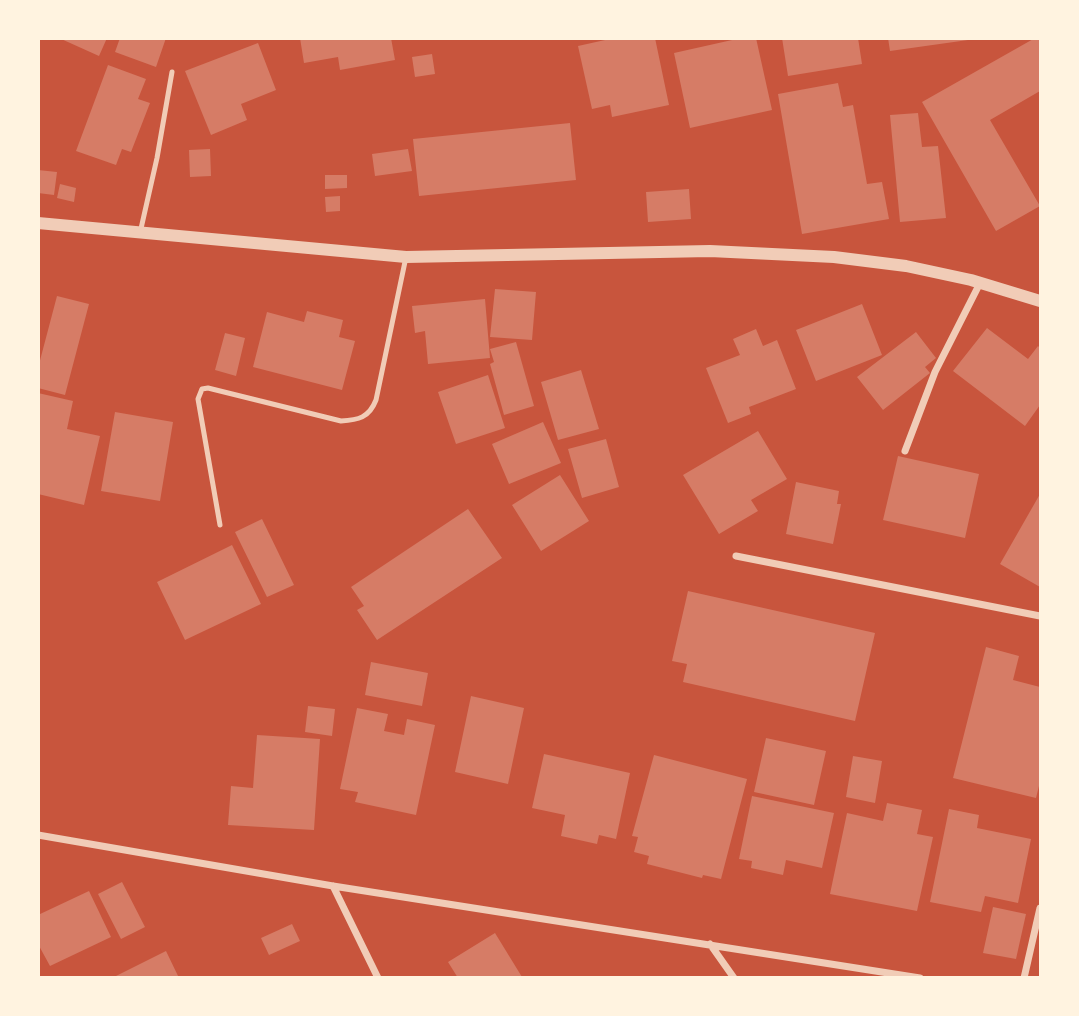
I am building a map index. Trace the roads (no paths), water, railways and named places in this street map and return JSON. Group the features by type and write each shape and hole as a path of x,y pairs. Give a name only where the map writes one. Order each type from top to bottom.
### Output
{"street":[{"path":"38,223 406,257 710,251 834,257 906,266 980,283 1041,301"},
{"path":"905,451 935,372 980,283"},
{"path":"736,556 1041,616"},
{"path":"38,835 333,886 920,978"},
{"path":"333,886 378,978"},
{"path":"1024,978 1041,908"},
{"path":"710,944 734,978"}],"lane":[{"path":"140,233 172,72"},
{"path":"220,524 198,399 202,389 208,388 341,421 366,416 376,400 406,257"}]}
